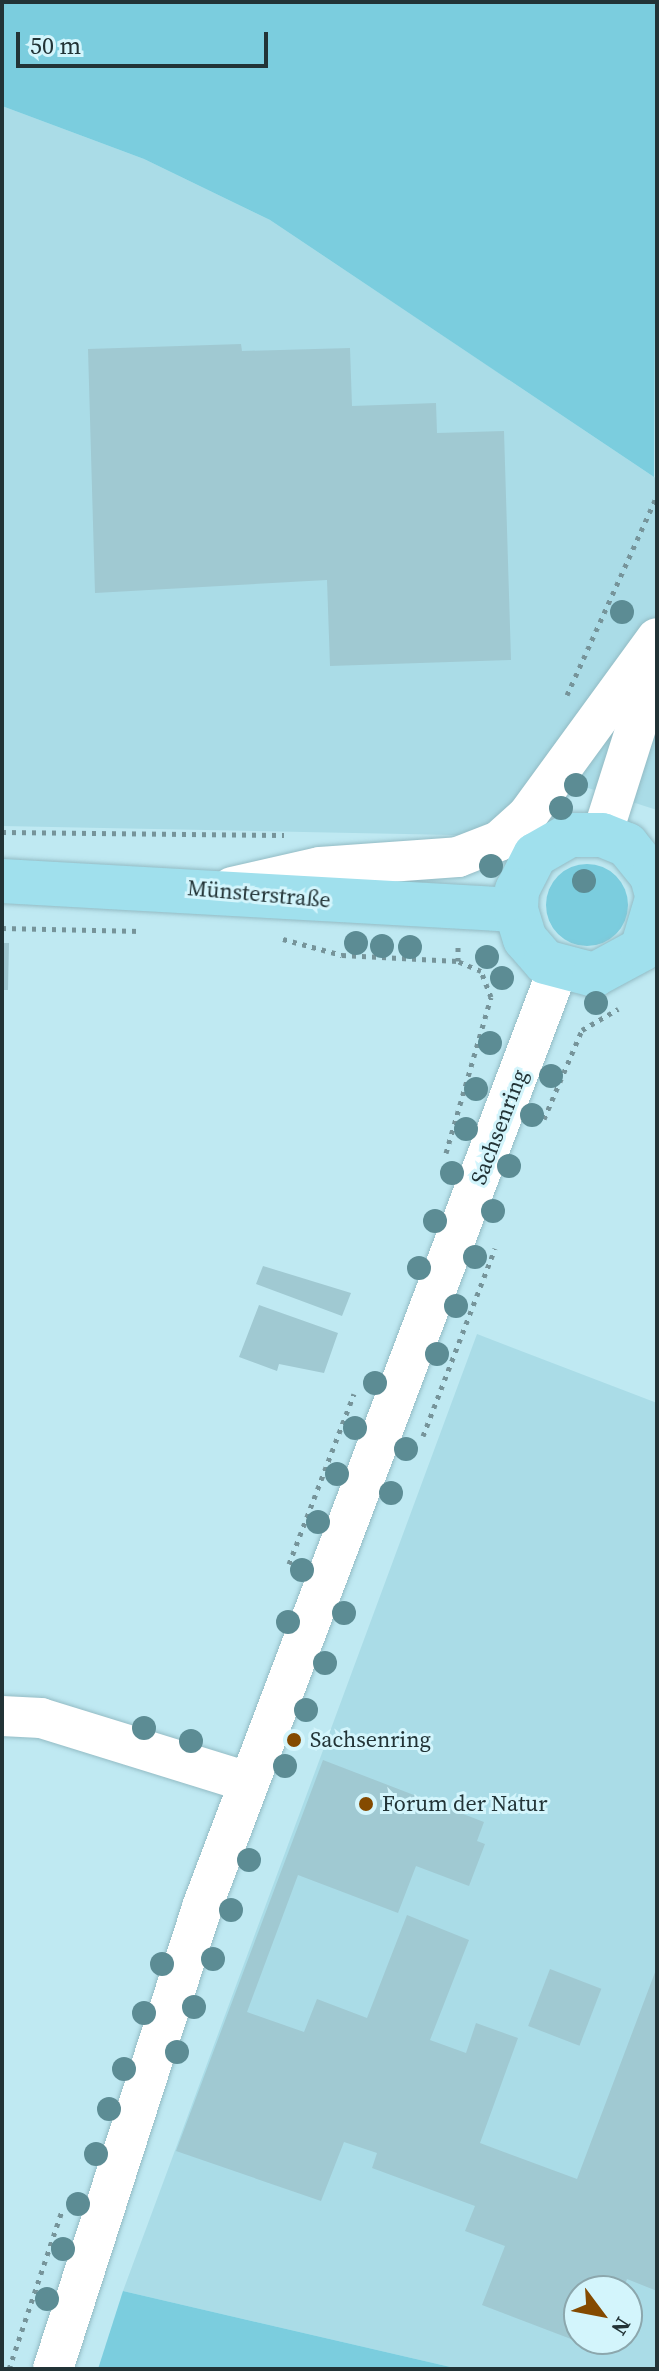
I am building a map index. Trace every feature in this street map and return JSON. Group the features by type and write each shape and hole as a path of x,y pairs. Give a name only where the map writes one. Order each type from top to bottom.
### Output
{"main road":[{"path":"570,835 602,835 642,859 657,897 657,916 642,949 612,970 558,969 534,951 516,910 517,890 535,855 570,835"},
{"name":"Münsterstraße","path":"2,881 221,889 516,910"}],"street":[{"path":"221,889 320,867 458,857 499,841 527,816 657,638"},
{"path":"602,835 657,662"},
{"name":"Sachsenring","path":"53,2369 178,1975 248,1782 558,969"},
{"path":"2,1716 41,1718 248,1782"}],"path":[{"path":"566,698 657,496"},
{"path":"2,832 298,835"},
{"path":"2,928 157,931"},
{"path":"276,938 342,955 458,961"},
{"path":"574,1051 582,1030 632,1001"}],"shaded area":[{"path":"2,2 657,2 654,477 270,220 144,159 2,106"},
{"path":"2,106 144,159 270,220 657,479 657,810 585,787 504,836 2,826"},
{"path":"587,864 603,867 616,876 625,889 628,905 625,921 616,934 603,943 587,946 571,943 558,934 549,921 546,905 549,889 558,876 571,867"},
{"path":"477,1334 657,1403 657,2369 459,2369 123,2291"},
{"path":"123,2291 459,2369 98,2369"}],"building":[{"path":"241,344 242,351 350,348 352,406 436,403 437,433 504,431 511,660 330,666 327,580 95,593 88,349"},
{"path":"2,943 9,943 8,990 2,990"},
{"path":"263,1266 351,1293 342,1316 256,1284"},
{"path":"259,1305 338,1333 324,1373 279,1364 277,1371 239,1357"},
{"path":"323,1760 484,1822 477,1841 485,1844 469,1886 416,1866 398,1913 298,1875 247,2012 304,2032 317,1999 367,2018 407,1915 469,1940 430,2040 466,2053 476,2023 518,2038 480,2143 577,2179 657,1967 657,2291 643,2285 643,2275 563,2275 563,2336 482,2305 505,2246 465,2231 475,2206 372,2168 377,2153 344,2142 321,2201 176,2151"},
{"path":"550,1969 601,1989 579,2046 528,2026"}],"place":[{"name":"Sachsenring","path":"294,1740"},
{"name":"Forum der Natur","path":"366,1804"}]}
